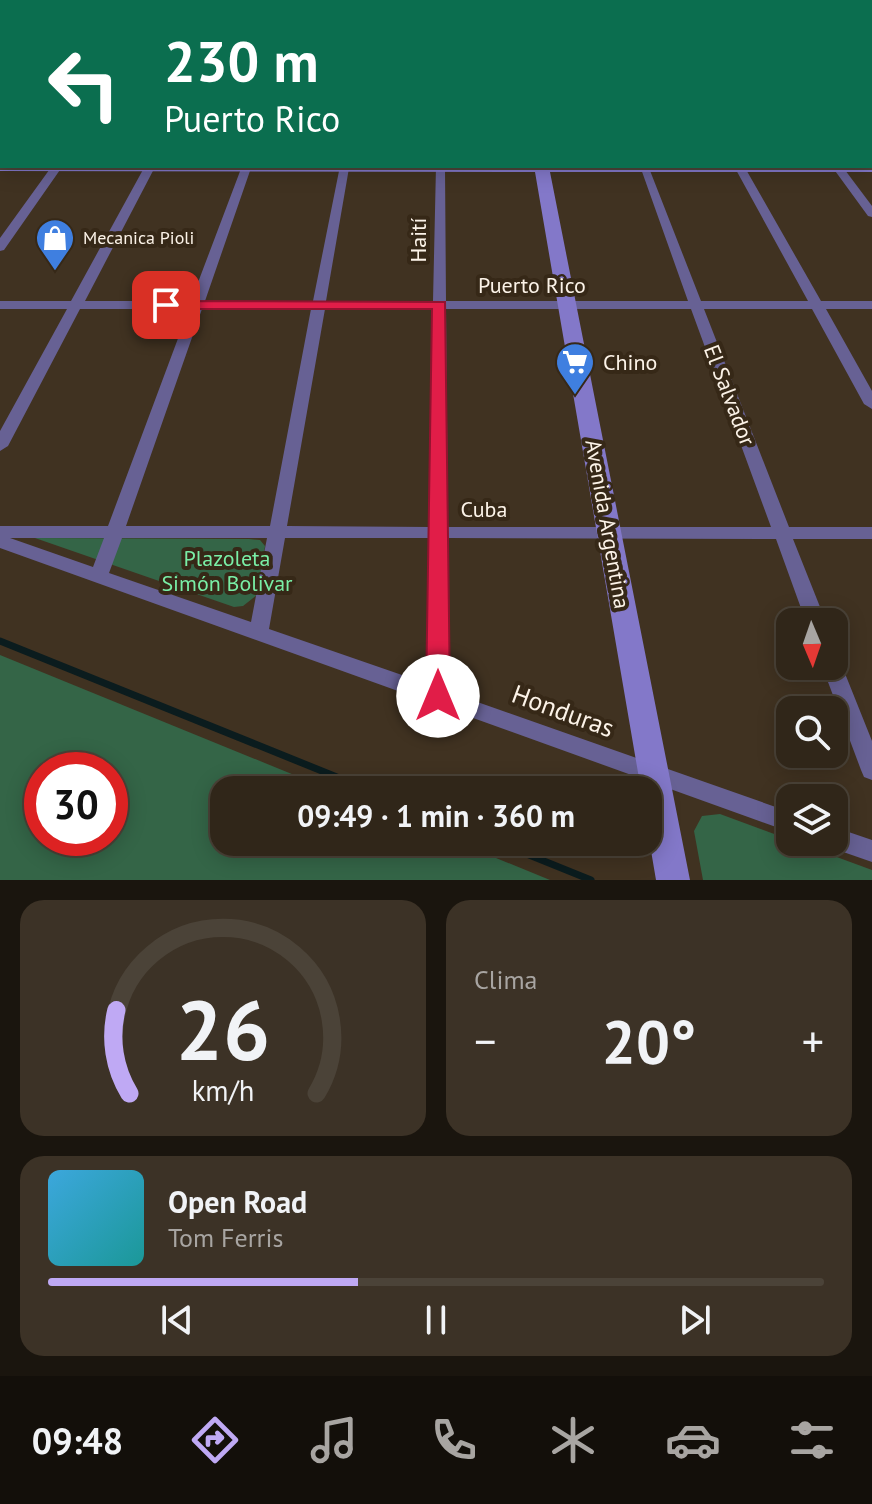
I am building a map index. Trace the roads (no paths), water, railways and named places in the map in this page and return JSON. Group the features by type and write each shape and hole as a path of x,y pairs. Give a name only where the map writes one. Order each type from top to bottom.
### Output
{"main road":[{"path":"246,168 740,168"},
{"name":"Avenida Argentina","path":"542,168 673,880"}],"street":[{"path":"0,247 56,168"},
{"path":"0,446 149,168"},
{"path":"99,576 246,168"},
{"path":"259,632 344,168"},
{"name":"Haití","path":"438,696 440,168"},
{"name":"El Salvador","path":"644,168 811,608"},
{"path":"740,168 872,404"},
{"path":"838,168 872,214"},
{"name":"Puerto Rico","path":"0,305 872,305"},
{"name":"Cuba","path":"0,532 872,533"},
{"name":"Honduras","path":"0,541 776,817"},
{"path":"837,680 872,770"},
{"path":"848,843 872,851"}],"waterway":[{"path":"0,641 334,776"},
{"path":"532,856 591,880"}],"place":[{"name":"Mecanica Pioli","path":"55,272"},
{"name":"Chino","path":"575,396"}],"park label":[{"name":"Plazoleta Simón Bolivar","path":"227,570"}]}
